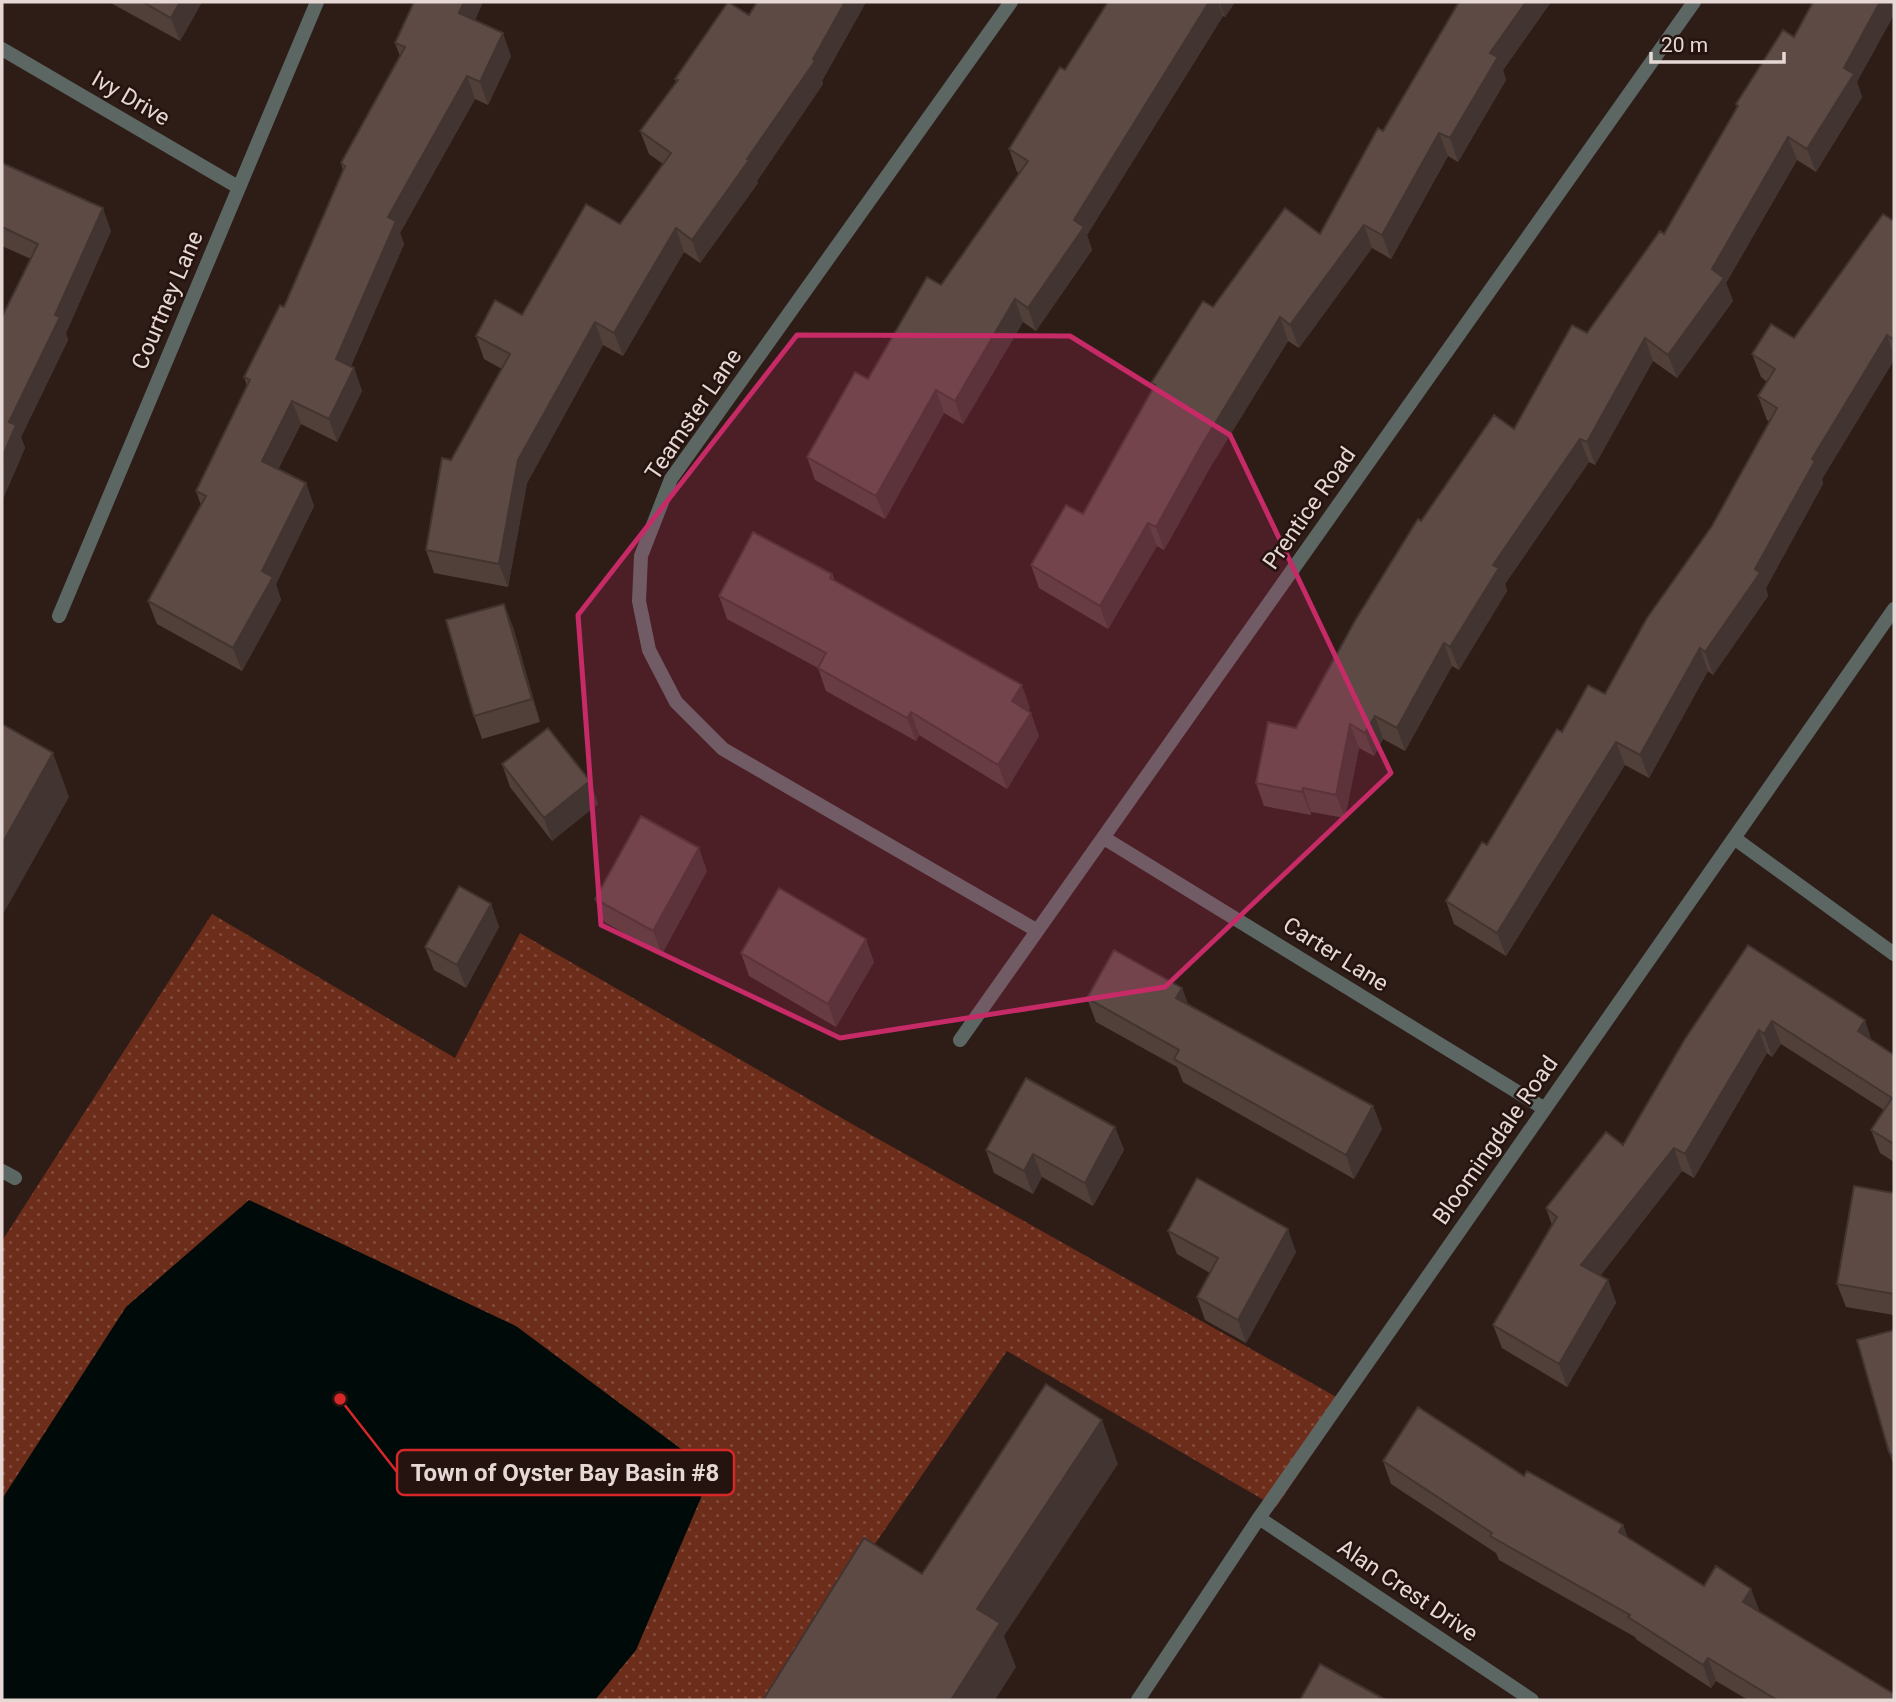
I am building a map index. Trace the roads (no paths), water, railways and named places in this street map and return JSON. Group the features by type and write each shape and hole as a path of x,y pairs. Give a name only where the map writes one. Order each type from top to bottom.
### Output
{"street":[{"name":"Courtney Lane","path":"59,616 317,2"},
{"name":"Teamster Lane","path":"1011,2 671,479 641,556 639,601 649,650 676,702 723,749 1036,930"},
{"name":"Prentice Road","path":"960,1040 1693,2"},
{"name":"Ivy Drive","path":"2,49 238,187"},
{"name":"Bloomingdale Road","path":"1138,1700 1259,1518 1894,609"},
{"name":"Carter Lane","path":"1104,838 1545,1109"},
{"path":"1734,838 1894,954"},
{"path":"2,1171 15,1178"},
{"name":"Alan Crest Drive","path":"1259,1518 1532,1700"}],"place":[{"name":"Town of Oyster Bay Basin #8","path":"340,1399"}]}
